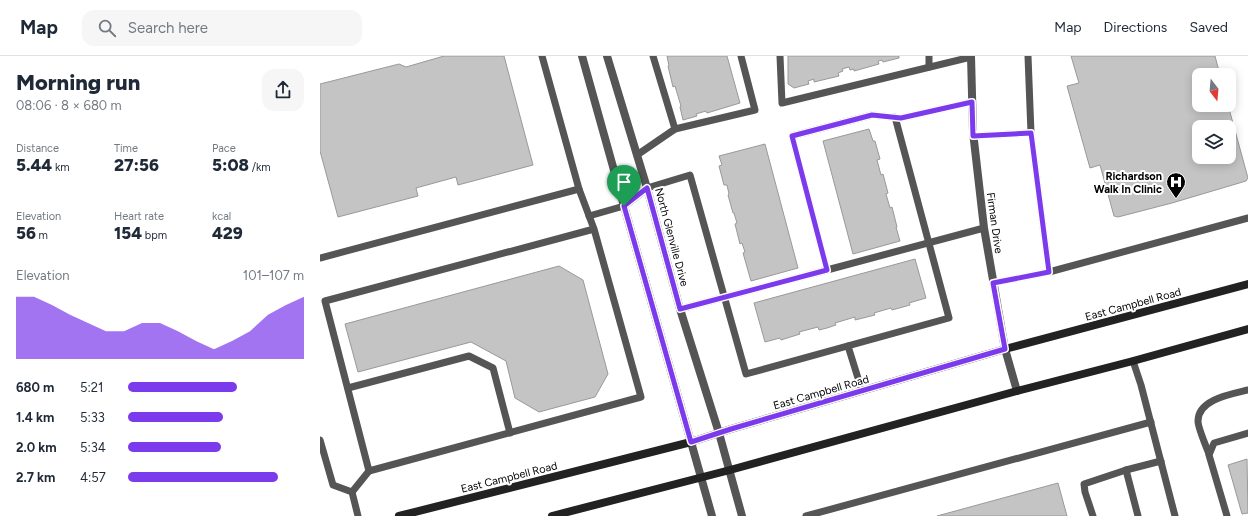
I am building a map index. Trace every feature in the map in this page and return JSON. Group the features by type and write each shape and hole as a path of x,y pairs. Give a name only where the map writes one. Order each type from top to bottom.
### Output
{"main road":[{"name":"East Campbell Road","path":"399,516 691,442 1005,349 1248,284"},
{"path":"552,516 730,470 1248,329"}],"street":[{"path":"582,56 712,516"},
{"name":"North Glenville Drive","path":"607,56 647,188 680,309 730,470 742,516"},
{"name":"Firman Drive","path":"971,56 973,136 984,228 1005,349 1016,391"},
{"path":"624,206 647,188"}],"lane":[{"path":"352,492 369,471 641,397 594,230 579,189 542,56"},
{"path":"652,56 675,129"},
{"path":"637,155 675,129 755,110 741,56"},
{"path":"780,56 782,103 971,56"},
{"path":"929,56 929,67"},
{"path":"1028,56 1031,133 1049,272"},
{"path":"827,270 792,136 872,115 901,118 972,102"},
{"path":"647,188 690,175 746,374 949,318 895,118"},
{"path":"973,136 1031,133"},
{"path":"320,258 579,189"},
{"path":"589,216 624,206"},
{"path":"993,283 1049,272 1248,218"},
{"path":"680,309 984,228"},
{"path":"369,471 325,301 594,230"},
{"path":"848,346 862,391"},
{"path":"348,388 469,356 493,368 510,433"},
{"path":"1133,361 1176,516"},
{"path":"1227,516 1198,422 1200,413 1204,407 1213,401 1248,390"},
{"path":"806,516 1150,422"},
{"path":"1209,455 1214,443 1248,433"},
{"path":"320,440 333,485 352,492"},
{"path":"1092,516 1084,484 1126,470 1161,461"},
{"path":"1126,470 1138,516"},
{"path":"352,492 358,516"}],"building":[{"path":"444,56 504,56 533,165 458,185 456,177 416,188 418,196 338,217 320,151 320,84 399,64 406,67"},
{"path":"667,56 727,56 740,103 707,113 706,111 696,114 697,116 683,120 681,106 675,86 673,87"},
{"path":"788,56 899,56 899,58 883,62 882,60 878,61 879,64 854,71 854,69 850,70 849,67 842,69 843,71 838,73 839,76 814,82 814,79 808,81 809,84 794,88 788,84"},
{"path":"1071,56 1215,56 1218,68 1192,68 1192,112 1230,112 1232,120 1192,120 1192,164 1236,164 1236,134 1248,178 1246,181 1172,203 1118,217 1114,216 1100,165 1090,168 1067,86 1079,83"},
{"path":"869,129 873,141 875,141 880,159 877,160 881,175 883,174 888,193 886,194 890,208 892,207 900,241 853,254 823,141"},
{"path":"765,144 798,268 751,281 743,253 745,252 742,243 740,244 735,224 737,223 728,195 727,185 724,185 719,166 722,165 719,156"},
{"path":"915,259 926,298 909,303 910,305 874,313 875,315 855,320 855,317 835,323 836,325 827,328 819,330 818,327 799,332 800,334 781,340 780,338 765,342 754,303"},
{"path":"559,266 583,280 608,374 595,397 539,412 515,398 506,361 471,342 358,372 345,324"},
{"path":"1247,459 1248,513 1242,514 1228,465"},
{"path":"1058,483 1067,516 937,516"}],"place":[{"name":"Richardson Walk In Clinic","path":"1176,199"}],"route":[{"path":"972,102 973,136 1031,133 1049,272 993,283 1005,349 691,442 624,206 647,188 680,309 827,270 792,136 872,115 901,118 972,102"}]}
